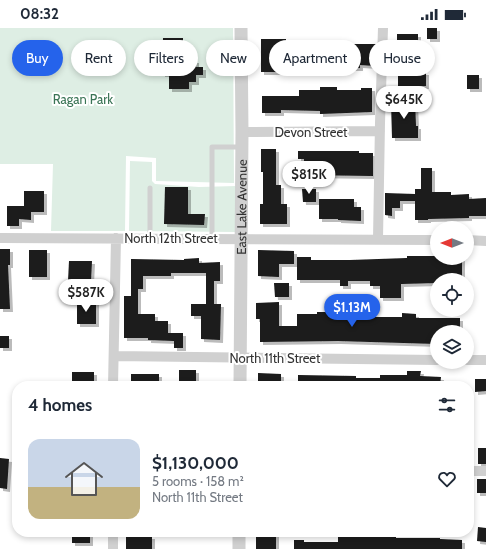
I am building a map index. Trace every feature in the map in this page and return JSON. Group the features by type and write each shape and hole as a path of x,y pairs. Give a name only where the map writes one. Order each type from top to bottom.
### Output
{"street":[{"name":"East Lake Avenue","path":"240,381 242,147 241,28"},
{"path":"378,239 383,28"},
{"name":"Devon Street","path":"242,132 380,131"},
{"name":"North 12th Street","path":"0,238 430,240"},
{"path":"114,381 116,238"},
{"path":"474,240 486,241"},
{"name":"North 11th Street","path":"114,356 430,360"},
{"path":"474,360 486,360"},
{"path":"474,471 486,471"},
{"path":"113,537 113,549"},
{"path":"239,537 239,549"}],"lane":[{"path":"212,239 212,147 242,147"},
{"path":"150,188 150,238"}],"green space":[{"name":"Ragan Park","path":"0,28 233,28 233,40 206,40 206,76 233,76 234,183 156,181 156,158 126,156 125,231 51,231 53,164 0,164"},
{"path":"130,161 152,162 152,181 155,184 199,187 236,186 236,232 129,231"}],"building":[{"path":"427,28 437,28 437,39 427,39"},
{"path":"397,34 418,34 418,40 397,40"},
{"path":"163,38 183,38 183,40 163,40"},
{"path":"286,39 269,40 269,72 261,72 261,40"},
{"path":"361,44 369,44 369,66 361,65"},
{"path":"198,67 203,67 203,75 198,75"},
{"path":"467,75 479,75 479,89 467,89"},
{"path":"169,76 196,76 196,82 189,82 189,89 169,89"},
{"path":"398,76 426,76 426,86 398,87"},
{"path":"320,87 337,87 337,90 361,90 361,88 372,88 372,112 320,114 320,111 281,110 281,113 262,113 262,96 299,96 299,90 320,90"},
{"path":"415,101 418,138 392,138 391,102"},
{"path":"261,149 276,149 276,185 281,185 281,204 287,204 287,224 260,224 260,204 263,204"},
{"path":"298,151 359,151 359,153 373,153 373,176 304,175 304,159 298,159"},
{"path":"421,168 432,168 432,192 451,192 451,195 469,194 469,199 486,198 486,216 415,220 415,201 400,201 400,208 392,208 392,216 385,215 385,193 415,194 415,189 421,189"},
{"path":"165,187 188,187 188,214 205,214 204,225 164,224"},
{"path":"302,189 316,189 316,202 303,202"},
{"path":"24,191 44,191 44,212 31,212 31,220 19,219 19,226 7,226 7,206 24,206"},
{"path":"319,199 354,199 354,207 361,207 361,221 319,219"},
{"path":"0,249 10,249 10,265 8,265 10,309 0,309"},
{"path":"29,250 47,250 47,277 29,277"},
{"path":"258,250 294,251 294,264 279,264 279,277 258,276"},
{"path":"407,256 430,256 430,265 462,265 462,273 430,273 430,283 401,284 401,298 380,298 380,286 370,286 370,281 348,281 348,286 340,286 340,280 297,280 297,257 311,257 311,260 407,258"},
{"path":"199,258 199,263 220,262 220,281 214,281 214,304 221,304 220,340 201,339 201,316 191,316 191,304 206,304 206,273 171,273 171,276 143,276 143,289 138,289 138,314 155,314 155,321 168,321 168,333 183,333 183,348 174,348 174,341 148,340 148,338 124,338 124,296 131,296 131,259 184,260"},
{"path":"69,261 92,261 91,281 68,281"},
{"path":"274,283 289,283 289,297 275,297"},
{"path":"77,302 96,302 96,324 77,324"},
{"path":"279,302 279,326 297,326 297,314 317,314 317,312 332,312 332,317 402,317 402,313 416,314 416,318 460,318 460,325 430,325 430,344 338,341 260,342 260,319 256,319 256,303"},
{"path":"0,336 9,336 9,348 0,348"},
{"path":"179,370 196,370 196,381 179,381"},
{"path":"407,371 421,371 420,376 441,377 441,381 298,381 298,375 380,378 380,375 407,375"},
{"path":"72,372 94,372 94,381 72,381"},
{"path":"258,373 281,374 281,381 258,381"},
{"path":"131,374 159,374 159,381 131,381"},
{"path":"475,379 486,379 486,391 475,392"},
{"path":"478,448 486,448 486,464 478,464"},
{"path":"0,458 9,459 7,489 0,488"},
{"path":"477,479 486,479 486,493 477,493"},
{"path":"478,527 486,528 486,542 477,541"},
{"path":"72,537 90,537 90,543 72,543"},
{"path":"126,537 152,537 152,549 126,549"},
{"path":"256,537 276,537 276,549 256,549"},
{"path":"338,537 440,538 462,540 462,549 294,549 294,540 304,540 304,542 338,542"}]}
